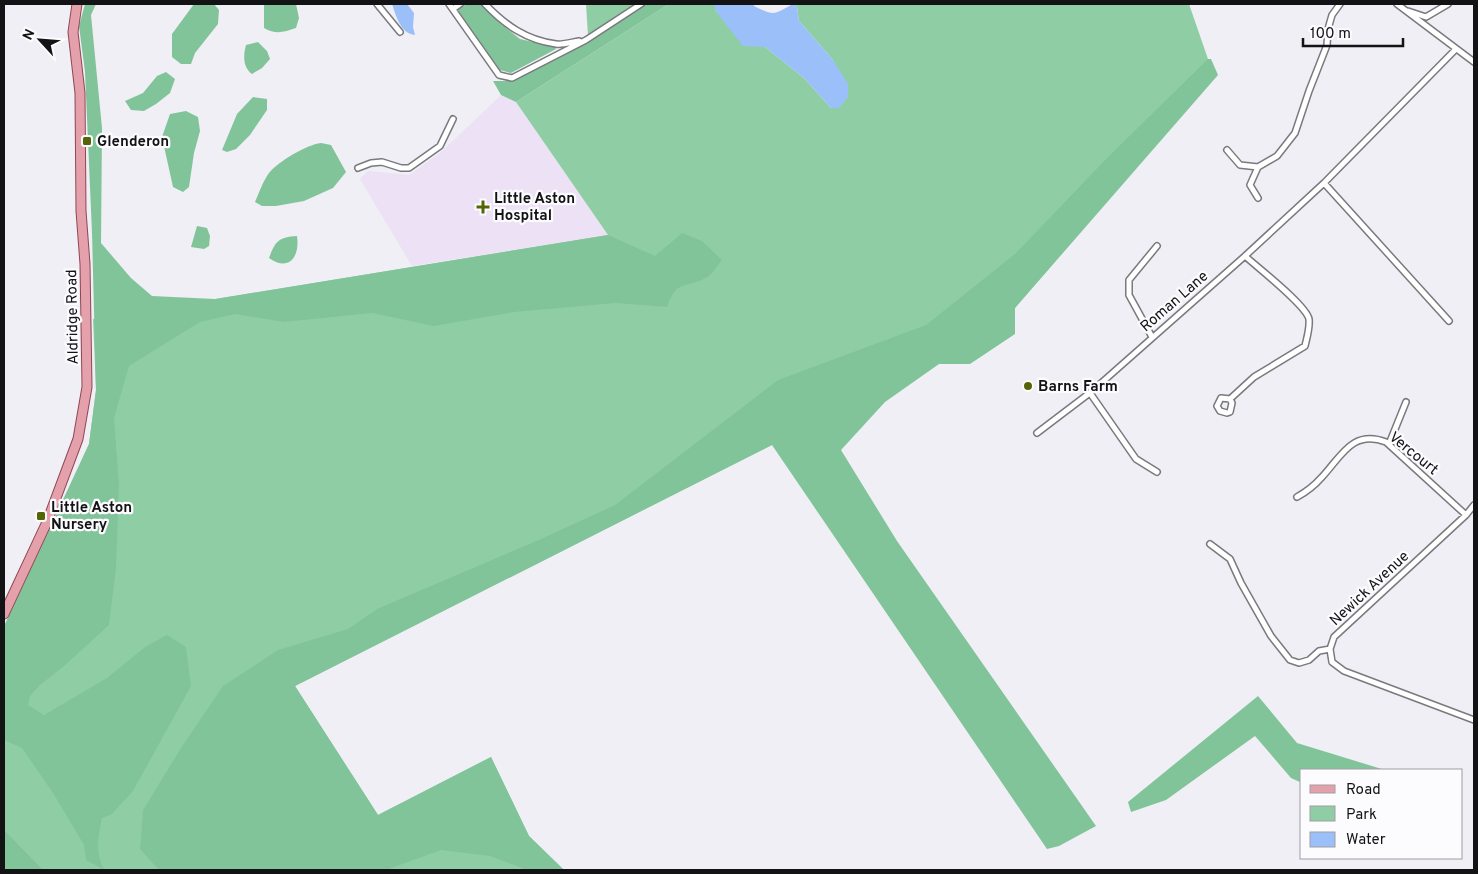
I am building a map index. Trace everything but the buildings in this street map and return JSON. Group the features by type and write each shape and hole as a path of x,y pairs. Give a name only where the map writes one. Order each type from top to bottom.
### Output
{"main road":[{"name":"Aldridge Road","path":"4,614 47,522 78,439 87,387 85,264 81,211 80,93 73,32 77,4"}],"street":[{"path":"377,4 400,32"},
{"path":"449,4 499,75 512,78 586,40 641,4"},
{"path":"453,9 460,4"},
{"path":"485,4 499,18 520,34 557,44 586,40"},
{"path":"1258,198 1250,185 1258,167 1277,156 1295,133 1327,46 1328,30 1332,15 1340,4"},
{"path":"1397,4 1474,62"},
{"path":"1403,9 1426,17 1448,4"},
{"name":"Roman Lane","path":"1037,433 1090,393 1245,256 1324,183 1456,49"},
{"path":"1469,57 1474,52"},
{"path":"358,168 371,163 382,162 401,168 409,168 440,146 453,119"},
{"path":"1226,150 1240,165 1258,167"},
{"path":"1324,183 1449,321"},
{"path":"1152,337 1129,295 1129,280 1157,246"},
{"path":"1230,399 1254,377 1305,346 1309,327 1308,317 1299,304 1245,256"},
{"path":"1090,393 1136,459 1157,472"},
{"path":"1388,444 1406,402"},
{"name":"Vercourt","path":"1297,497 1315,484 1334,461 1354,443 1371,438 1388,444 1466,515"},
{"name":"Newick Avenue","path":"1210,544 1230,559 1241,583 1271,636 1290,660 1299,663 1308,660 1319,651 1330,649 1334,637 1466,515 1474,505"},
{"path":"1330,649 1332,662 1344,671 1474,720"}],"shaded area":[{"name":"Little Aston Hospital","path":"501,95 516,102 608,235 412,266 360,179 368,171 409,175 440,153"}],"green space":[{"path":"85,4 96,4 91,15 102,128 101,243 131,278 152,296 215,299 608,235 655,256 682,233 702,241 722,260 708,277 678,288 667,307 616,303 514,312 434,326 372,313 284,322 235,314 200,322 129,366 114,418 119,486 116,568 109,625 63,667 40,685 30,696 28,705 44,715 107,678 145,647 167,635 186,647 191,686 133,791 112,814 102,818 98,850 104,870 86,860 84,845 53,793 22,748 4,740 4,626 89,444 96,390 85,72 79,26"},
{"path":"194,4 214,4 219,10 218,24 195,53 191,64 181,64 172,57 172,34"},
{"path":"264,4 296,4 299,18 296,28 284,32 276,32 264,28"},
{"path":"467,4 482,4 500,23 520,39 555,47 556,49 511,73 500,70 457,9"},
{"path":"586,4 639,4 588,36"},
{"path":"645,4 669,4 516,102 501,95 493,81 511,81 561,57"},
{"path":"669,4 715,4 715,10 728,24 765,47 804,78 831,108 833,60 799,21 797,7 793,4 1189,4 1208,59 1197,96 1015,308 772,445 295,686 378,815 491,757 529,836 564,870 6,870 4,866 4,633 89,444 96,390 93,319 608,235 516,102"},
{"path":"258,42 267,51 270,59 262,68 252,74 245,65 245,49 246,45"},
{"path":"1208,59 1211,59 1218,75 1015,308 1015,334 970,364 939,364 885,402 841,450 897,541 1096,826 1059,846 1047,849 772,445 295,686 378,815 491,757 529,836 564,870 527,870 490,856 441,850 386,870 159,870 140,849 143,810 181,748 223,686 278,650 348,629 377,609 541,539 615,505 778,380 926,325 1015,254 1108,157"},
{"path":"166,72 175,79 170,93 144,111 131,110 125,101 143,93 157,76"},
{"path":"253,97 267,99 267,110 250,135 236,149 227,152 222,150 237,114"},
{"path":"186,111 198,117 200,131 194,153 189,187 183,192 173,187 162,137 170,114"},
{"path":"321,143 331,145 346,172 333,188 304,201 276,206 262,206 255,202 273,168 301,150"},
{"path":"197,226 207,228 210,236 209,246 204,249 191,247"},
{"path":"297,236 297,250 292,260 282,263 269,258 278,241"},
{"path":"1258,696 1297,743 1382,769 1300,769 1300,782 1291,778 1255,736 1166,800 1131,812 1128,802"},
{"path":"4,830 43,870 4,870"}],"water":[{"path":"392,4 407,4 414,13 413,27 415,35 410,34 403,28 397,19"},
{"path":"715,4 754,4 754,6 761,9 775,13 793,4 797,7 799,21 833,60 848,84 848,97 839,108 831,108 804,78 765,47 743,46 715,10"}],"place":[{"name":"Glenderon","path":"87,141"},
{"name":"Little Aston Hospital","path":"483,207"},
{"name":"Barns Farm","path":"1028,386"},
{"name":"Little Aston Nursery","path":"41,516"}]}
